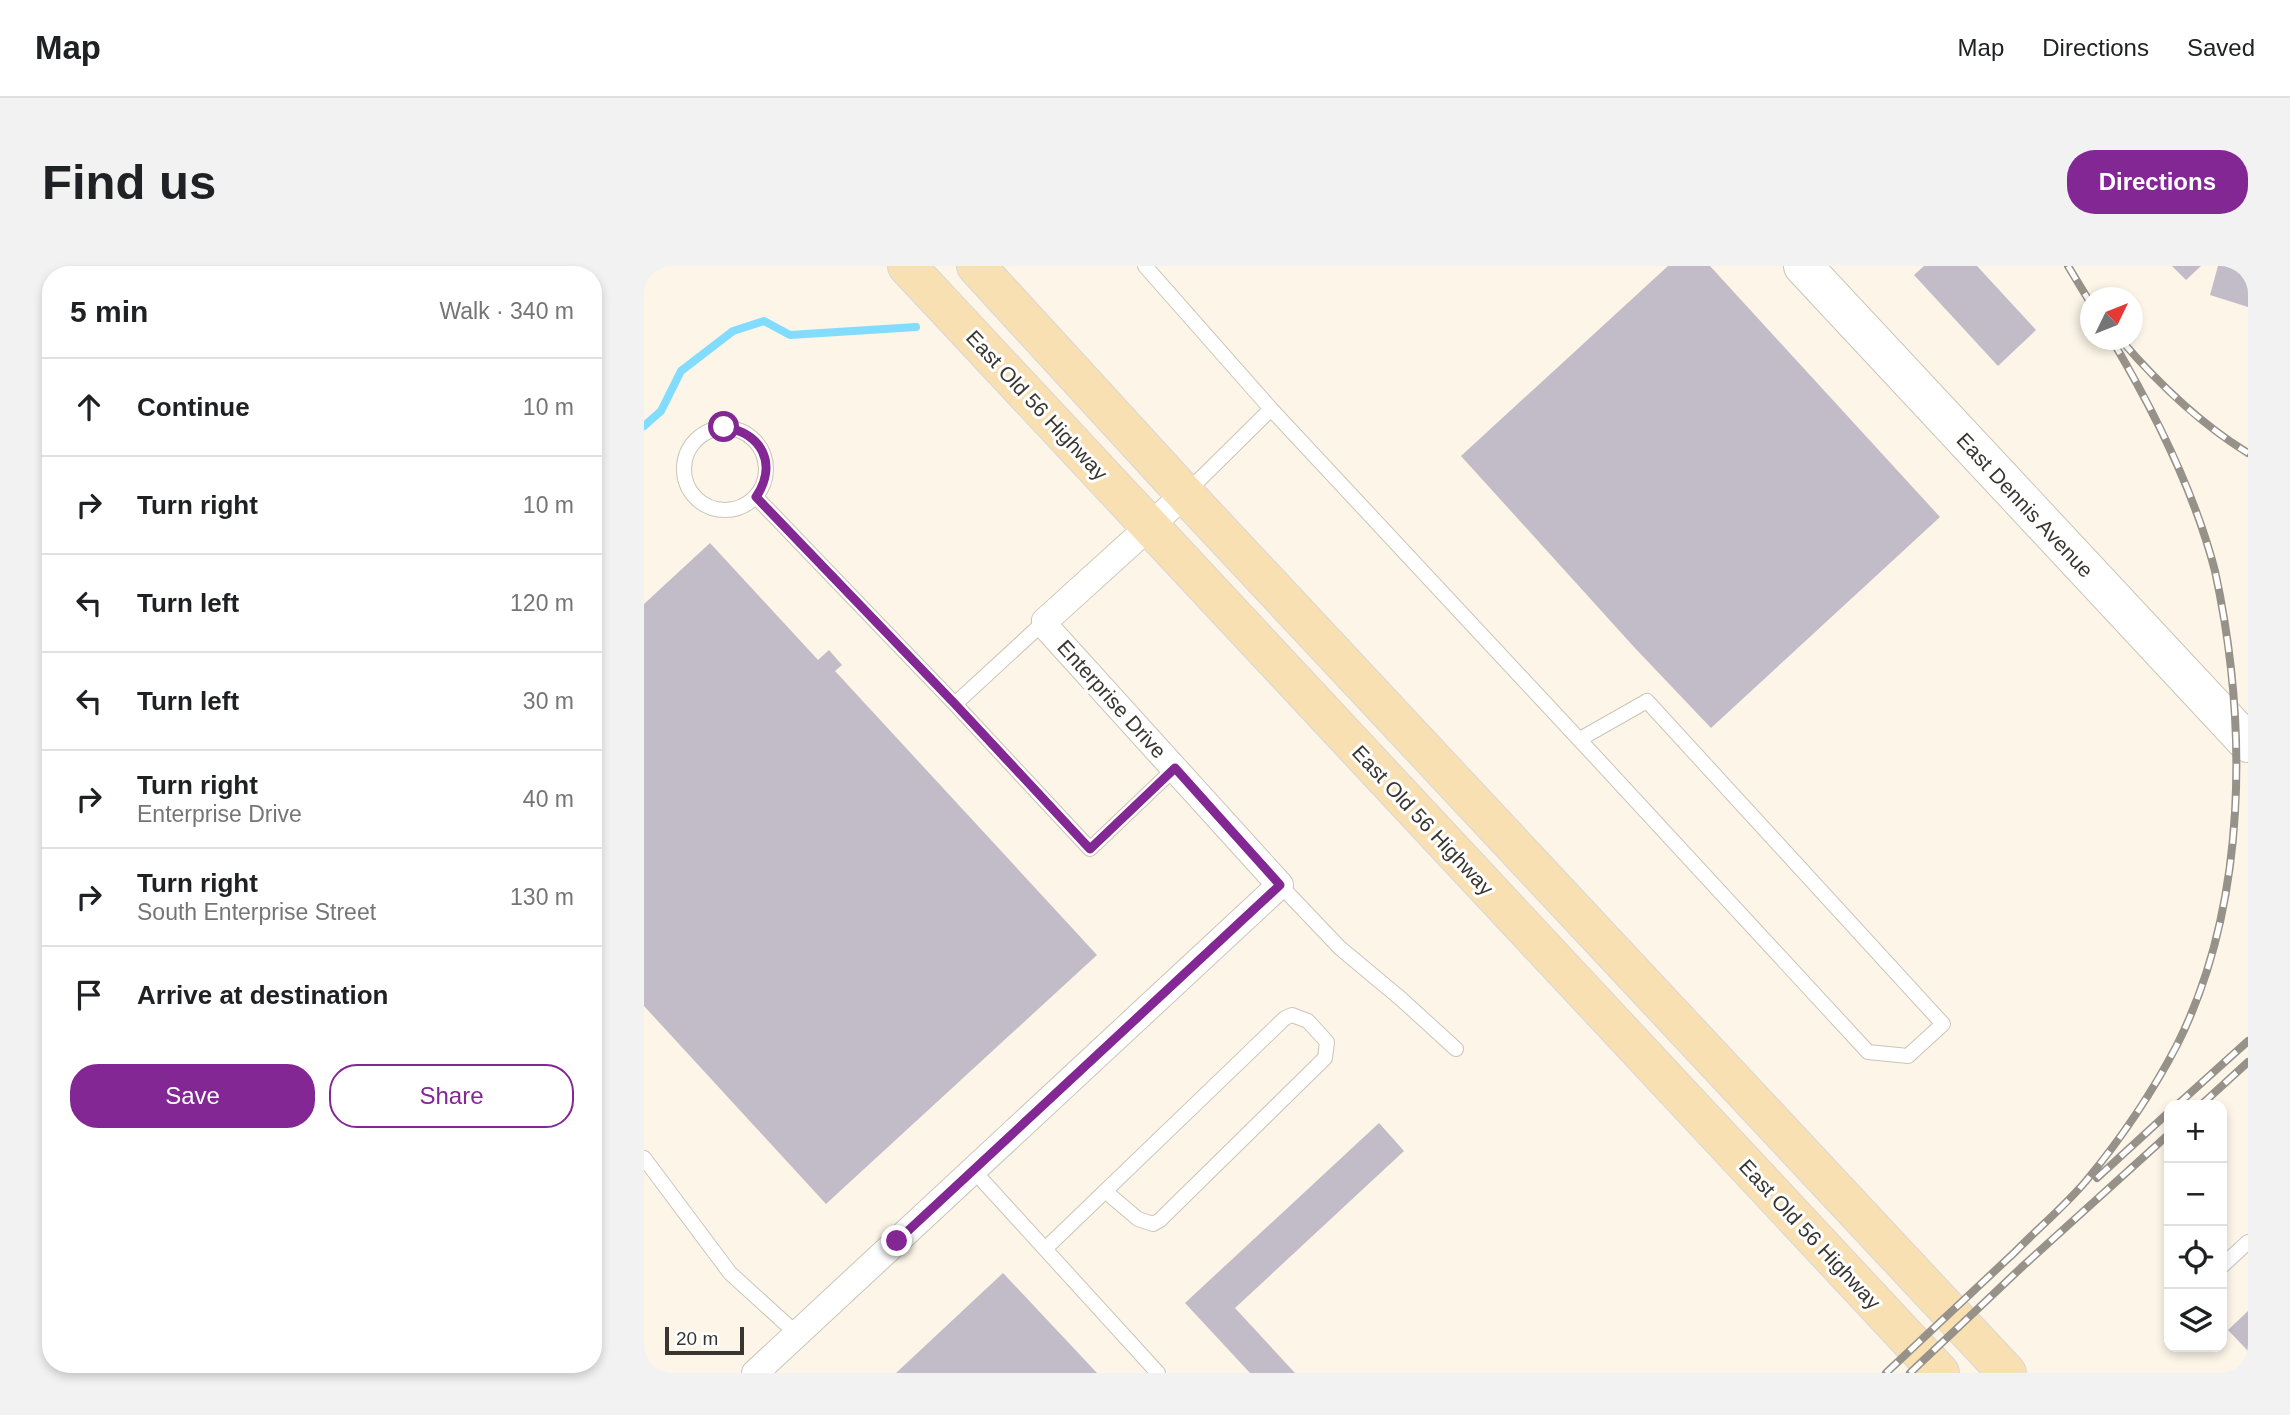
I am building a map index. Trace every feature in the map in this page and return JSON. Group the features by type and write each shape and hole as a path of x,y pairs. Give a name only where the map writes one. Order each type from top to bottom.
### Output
{"main road":[{"name":"East Old 56 Highway","path":"907,266 1940,1373"},
{"path":"976,266 1185,494 2007,1373"}],"street":[{"name":"East Dennis Avenue","path":"1803,266 2248,743"},
{"name":"Enterprise Drive","path":"1185,494 1045,621 1047,628 1280,885"},
{"path":"755,1373 1280,885"}],"lane":[{"path":"1145,266 1270,408 1868,1052 1908,1056 1943,1024 1647,701 1580,739"},
{"path":"1185,494 1270,408"},
{"path":"724,427 737,429 750,436 760,446 766,460 766,474 756,497 741,507 727,510 702,504 692,495 683,470 691,445 700,436 724,427"},
{"path":"756,497 1090,849 1175,768"},
{"path":"955,704 1045,621"},
{"path":"1280,885 1340,948 1401,998 1456,1049"},
{"path":"1045,1249 1105,1191 1285,1018 1292,1015 1308,1021 1327,1042 1325,1058 1160,1220 1153,1224 1138,1219 1105,1191"},
{"path":"644,1158 730,1273 797,1334"},
{"path":"973,1170 1158,1373"},
{"path":"2227,1261 2248,1242"}],"building":[{"path":"1668,266 1710,266 1940,517 1711,728 1461,456"},
{"path":"1924,266 1977,266 2036,330 1998,366 1914,275"},
{"path":"2172,266 2201,266 2186,280"},
{"path":"2218,266 2232,266 2248,271 2248,307 2210,295"},
{"path":"710,543 818,660 829,650 842,665 835,671 1097,955 826,1204 644,1006 644,604"},
{"path":"1379,1123 1404,1151 1235,1308 1295,1373 1250,1373 1185,1303"},
{"path":"1003,1273 1097,1373 896,1373"},
{"path":"2248,1311 2248,1351 2228,1330"}],"waterway":[{"path":"644,426 661,411 681,371 733,331 764,321 790,335 916,327"}],"railway":[{"path":"2068,266 2081,287"},
{"path":"2011,1256 2086,1181 2135,1116 2157,1081 2177,1045 2200,990 2218,933 2229,873 2235,812 2236,751 2226,629 2215,571 2184,481 2143,395 2118,350"},
{"path":"2130,350 2180,401 2213,429 2248,453"},
{"path":"2183,1100 2248,1041"},
{"path":"2206,1100 2248,1062"},
{"path":"2097,1178 2164,1117"},
{"path":"1910,1373 2164,1139"},
{"path":"1886,1373 2016,1251"}],"route":[{"path":"724,427 737,429 760,446 766,460 766,474 756,497 1090,849 1175,768 1280,885 897,1241"}]}
